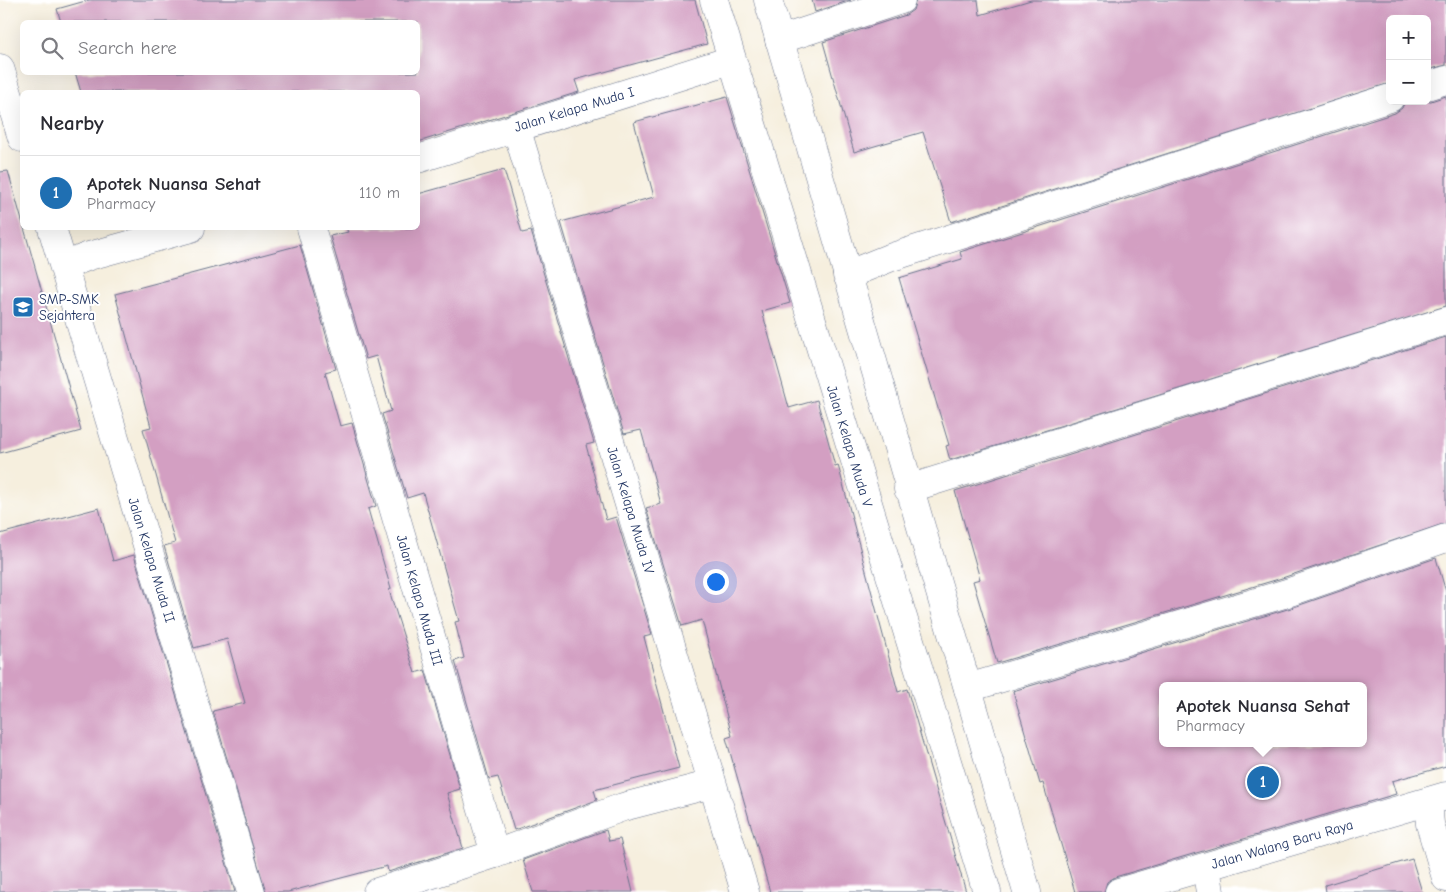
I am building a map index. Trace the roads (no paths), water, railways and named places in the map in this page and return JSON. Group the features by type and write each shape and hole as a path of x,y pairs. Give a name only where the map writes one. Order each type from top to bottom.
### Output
{"street":[{"name":"Jalan Kelapa Muda V","path":"714,0 987,892"},
{"path":"768,0 908,489 1027,892"},
{"path":"779,40 901,0"},
{"name":"Jalan Kelapa Muda I","path":"420,158 731,60"},
{"path":"0,68 20,132"},
{"path":"1431,85 1446,80"},
{"path":"847,275 889,258 1386,99"},
{"name":"Jalan Kelapa Muda IV","path":"516,127 745,892"},
{"name":"Jalan Kelapa Muda II","path":"53,230 251,892"},
{"path":"64,266 89,256 184,230"},
{"name":"Jalan Kelapa Muda III","path":"312,230 495,854"},
{"path":"908,489 1446,321"},
{"path":"968,688 1287,593 1446,538"},
{"path":"377,892 495,854 623,807 712,784"},
{"path":"1437,799 1430,824 1446,878"},
{"name":"Jalan Walang Baru Raya","path":"1118,892 1208,879 1437,799"}],"place":[{"name":"SMP-SMK Sejahtera","path":"23,307"},
{"name":"Apotek Nuansa Sehat","path":"1263,782"}]}
